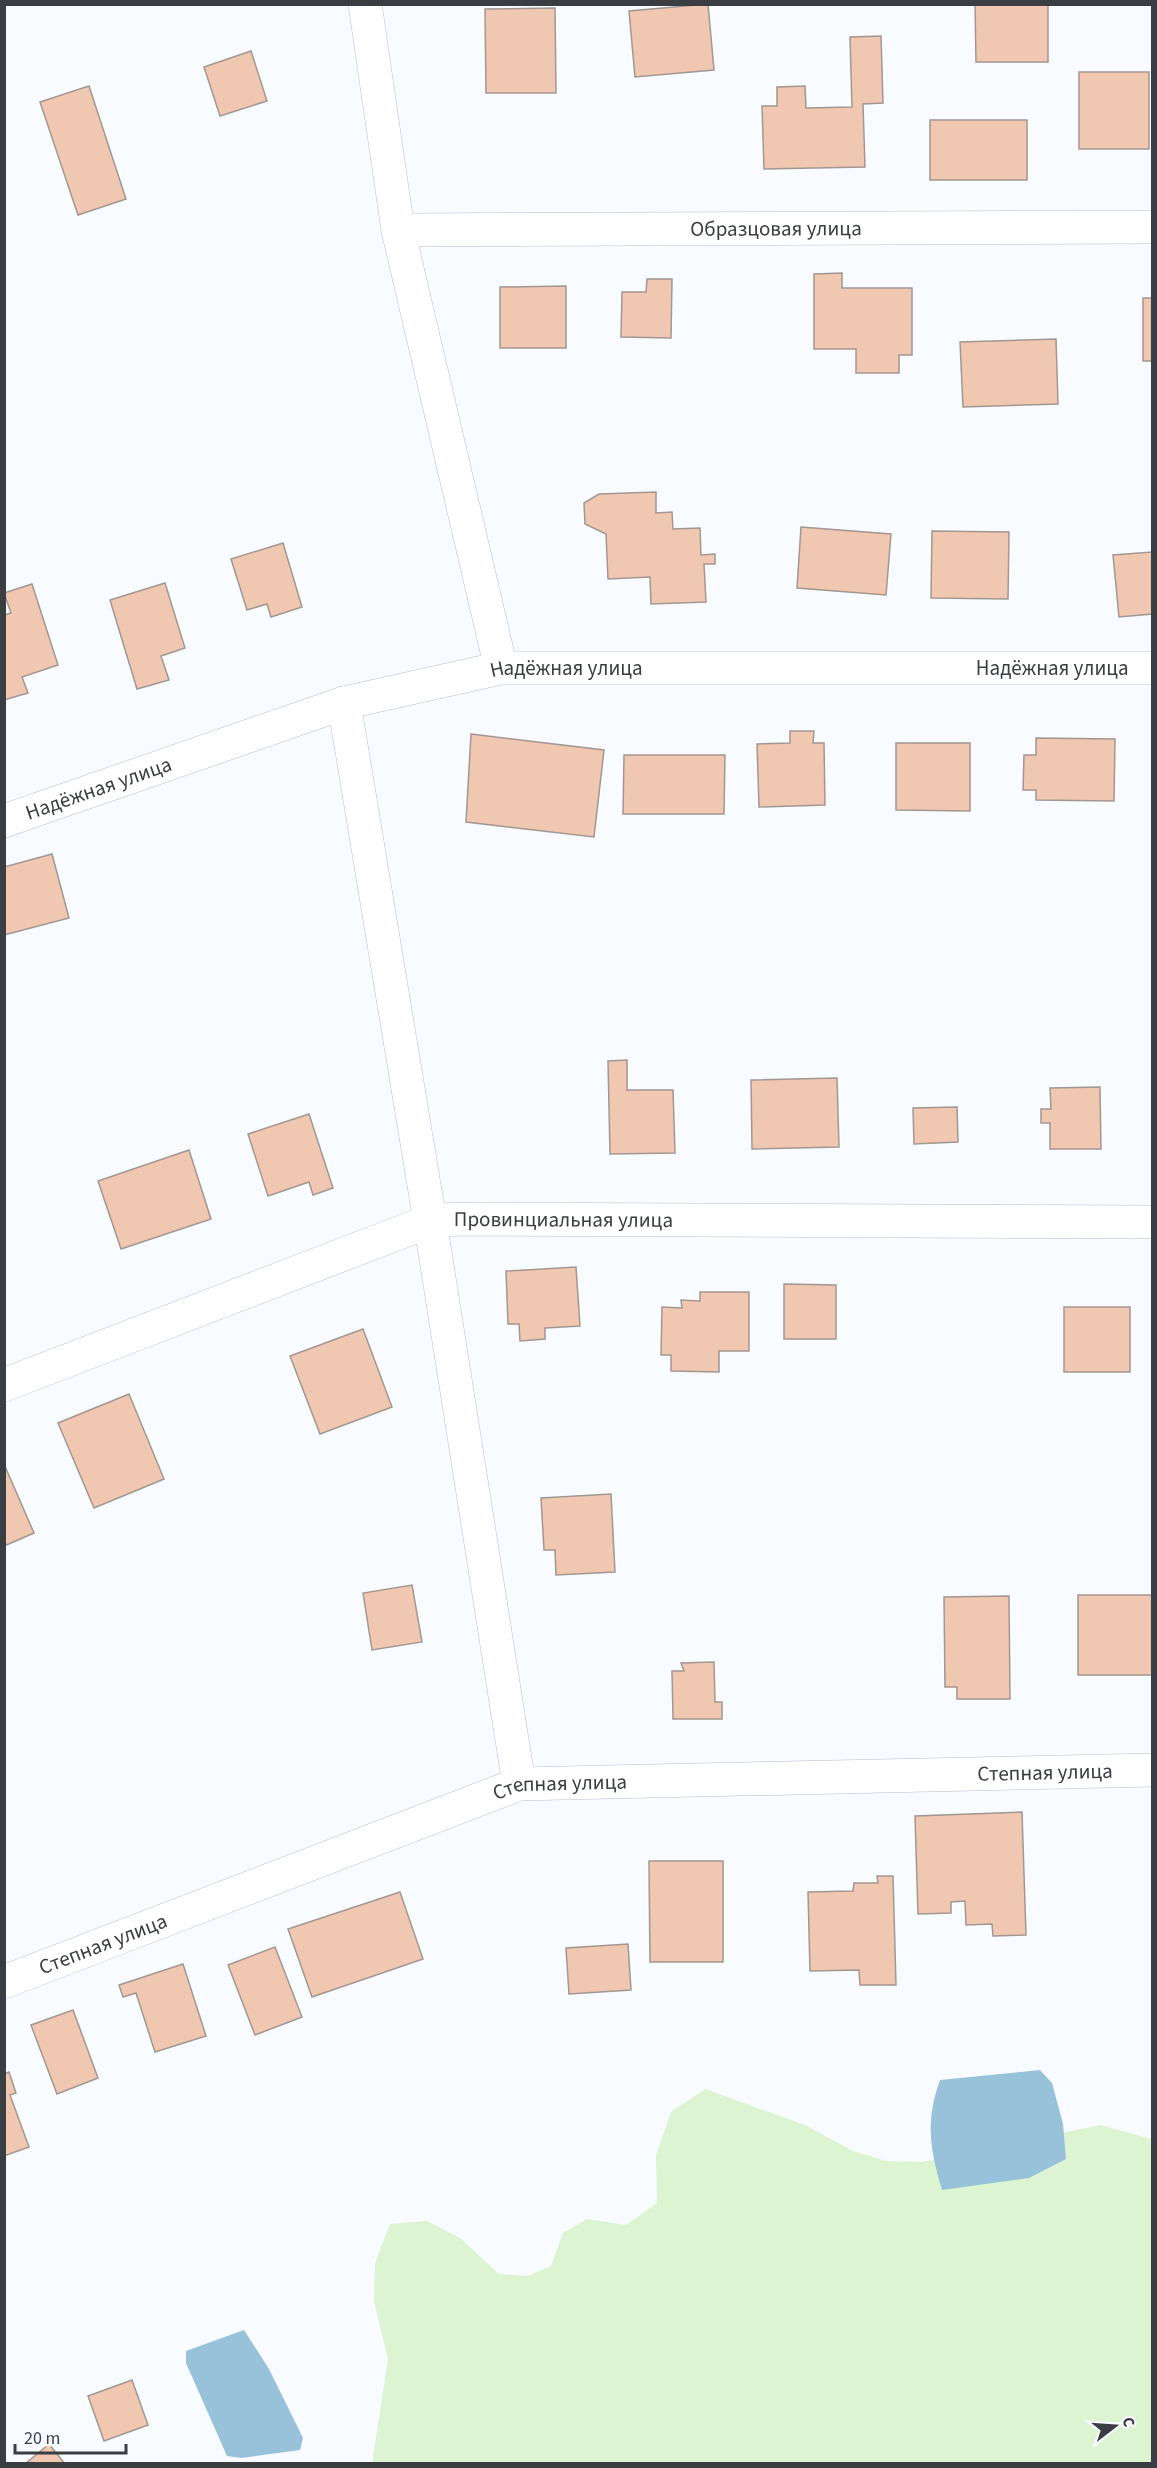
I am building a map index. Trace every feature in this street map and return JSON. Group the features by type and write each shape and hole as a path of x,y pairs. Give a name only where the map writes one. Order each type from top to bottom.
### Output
{"street":[{"path":"365,4 398,230 501,668"},
{"name":"Образцовая улица","path":"398,230 1152,227"},
{"name":"Надёжная улица","path":"4,821 344,703 501,668 1152,668"},
{"path":"344,703 430,1221 519,1784"},
{"name":"Провинциальная улица","path":"4,1385 430,1221 469,1219 1152,1222"},
{"name":"Степная улица","path":"4,1982 519,1784 1152,1770"}],"green space":[{"path":"705,2089 805,2125 853,2151 886,2161 923,2162 1100,2125 1152,2139 1152,2463 372,2464 388,2359 374,2301 375,2263 390,2224 427,2221 460,2238 499,2274 528,2276 551,2266 563,2233 587,2219 626,2225 657,2203 656,2155 671,2112"}],"water":[{"path":"1040,2070 1052,2083 1063,2124 1066,2159 1029,2178 942,2190 931,2135 932,2109 940,2080"},
{"path":"244,2330 269,2369 303,2438 300,2450 242,2458 227,2456 186,2363 186,2351"}],"building":[{"path":"708,4 714,70 635,77 629,11"},
{"path":"975,4 1048,4 1048,62 976,62"},
{"path":"555,8 556,93 486,93 485,9"},
{"path":"881,36 883,103 863,104 865,167 764,169 762,106 777,106 777,87 805,86 806,108 852,107 850,37"},
{"path":"251,51 267,101 220,116 204,67"},
{"path":"1079,72 1149,72 1149,149 1079,149"},
{"path":"89,86 126,199 78,215 40,102"},
{"path":"930,120 1027,120 1027,180 930,180"},
{"path":"842,273 842,288 912,288 912,355 899,355 899,373 856,373 856,349 814,349 814,274"},
{"path":"647,279 672,279 671,338 621,337 622,292 646,292"},
{"path":"566,286 566,348 500,348 500,287"},
{"path":"1143,298 1152,298 1152,361 1143,361"},
{"path":"1056,339 1058,404 963,407 960,342"},
{"path":"656,492 656,513 672,512 673,529 700,528 701,555 715,554 715,564 704,564 706,602 651,604 650,577 608,579 606,534 585,524 584,503 599,494"},
{"path":"801,527 891,534 886,595 797,588"},
{"path":"932,531 1009,532 1008,599 931,598"},
{"path":"283,543 302,607 271,617 267,604 247,610 231,559"},
{"path":"1152,552 1152,614 1119,617 1113,555"},
{"path":"165,583 185,648 161,656 169,680 137,689 110,600"},
{"path":"32,584 58,665 22,677 28,693 4,700 4,615 11,613 4,593"},
{"path":"790,731 814,731 813,743 824,743 825,805 759,807 757,744 790,743"},
{"path":"471,734 604,750 594,837 466,822"},
{"path":"1036,738 1115,739 1114,801 1036,800 1036,790 1023,790 1024,755 1036,755"},
{"path":"896,743 970,743 970,811 896,810"},
{"path":"624,755 725,755 724,814 623,814"},
{"path":"52,854 69,918 4,935 4,867"},
{"path":"627,1060 627,1090 673,1090 675,1153 610,1154 608,1061"},
{"path":"837,1078 839,1147 752,1149 751,1080"},
{"path":"1100,1087 1101,1149 1050,1149 1050,1123 1041,1123 1041,1109 1051,1109 1050,1088"},
{"path":"957,1107 958,1142 914,1144 913,1108"},
{"path":"309,1114 333,1188 313,1195 309,1182 268,1196 248,1134"},
{"path":"189,1150 211,1219 121,1249 98,1181"},
{"path":"576,1267 580,1326 545,1328 545,1339 520,1341 519,1324 508,1324 506,1271"},
{"path":"784,1284 836,1285 836,1339 784,1339"},
{"path":"700,1292 749,1292 749,1351 719,1351 719,1372 671,1371 671,1355 661,1355 662,1307 682,1308 681,1300 700,1301"},
{"path":"1064,1307 1130,1307 1130,1372 1064,1372"},
{"path":"363,1329 392,1407 320,1434 290,1356"},
{"path":"129,1394 164,1479 94,1508 58,1423"},
{"path":"4,1464 34,1533 4,1546"},
{"path":"611,1494 615,1572 556,1575 555,1550 544,1550 541,1498"},
{"path":"412,1585 422,1642 372,1650 363,1593"},
{"path":"1078,1595 1152,1595 1152,1675 1078,1675"},
{"path":"1009,1596 1010,1699 957,1699 957,1687 945,1687 944,1597"},
{"path":"714,1662 715,1702 722,1702 722,1719 673,1719 672,1671 684,1671 681,1663"},
{"path":"1022,1812 1026,1935 993,1936 992,1924 966,1925 965,1901 951,1902 951,1913 918,1914 915,1816"},
{"path":"649,1861 723,1861 723,1962 650,1962"},
{"path":"877,1876 893,1876 896,1985 860,1985 859,1970 810,1971 808,1892 853,1891 854,1883 878,1883"},
{"path":"400,1892 423,1959 312,1997 288,1929"},
{"path":"628,1944 631,1990 569,1994 566,1948"},
{"path":"275,1947 302,2017 255,2035 228,1965"},
{"path":"183,1964 206,2036 155,2052 136,1993 123,1997 119,1985"},
{"path":"73,2010 98,2078 57,2094 31,2025"},
{"path":"9,2072 16,2093 10,2095 29,2147 4,2156 4,2074"},
{"path":"132,2380 148,2425 104,2441 88,2396"},
{"path":"49,2444 65,2464 25,2464"}]}
